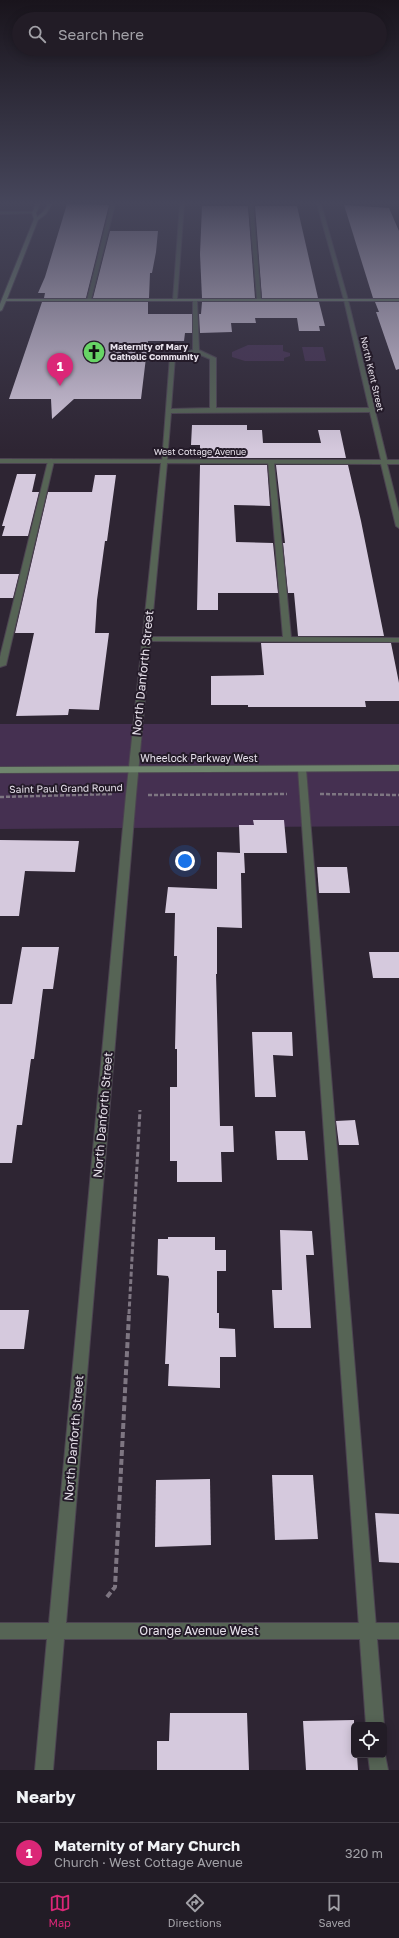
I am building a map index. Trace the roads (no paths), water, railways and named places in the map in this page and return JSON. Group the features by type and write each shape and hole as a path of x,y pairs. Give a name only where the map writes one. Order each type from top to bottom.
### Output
{"street":[{"path":"0,310 8,287"},
{"path":"90,300 93,287"},
{"path":"175,300 176,287"},
{"path":"258,287 259,300"},
{"name":"North Kent Street","path":"342,287 399,526"},
{"path":"2,300 399,300"},
{"path":"196,300 196,350 213,358 212,410"},
{"name":"North Danforth Street","path":"44,1770 134,769 164,461 172,356 196,350"},
{"path":"168,410 371,410"},
{"name":"West Cottage Avenue","path":"0,461 399,462"},
{"path":"0,665 2,665 51,461"},
{"path":"271,462 287,639"},
{"path":"147,639 399,640"},
{"name":"Wheelock Parkway West","path":"0,770 399,768"},
{"path":"302,769 366,1631 375,1722"},
{"name":"Orange Avenue West","path":"0,1631 399,1631"},
{"path":"377,1758 378,1770"}],"place":[{"name":"Maternity of Mary Catholic Community","path":"94,352"},
{"name":"Maternity of Mary Church","path":"60,386"}]}
